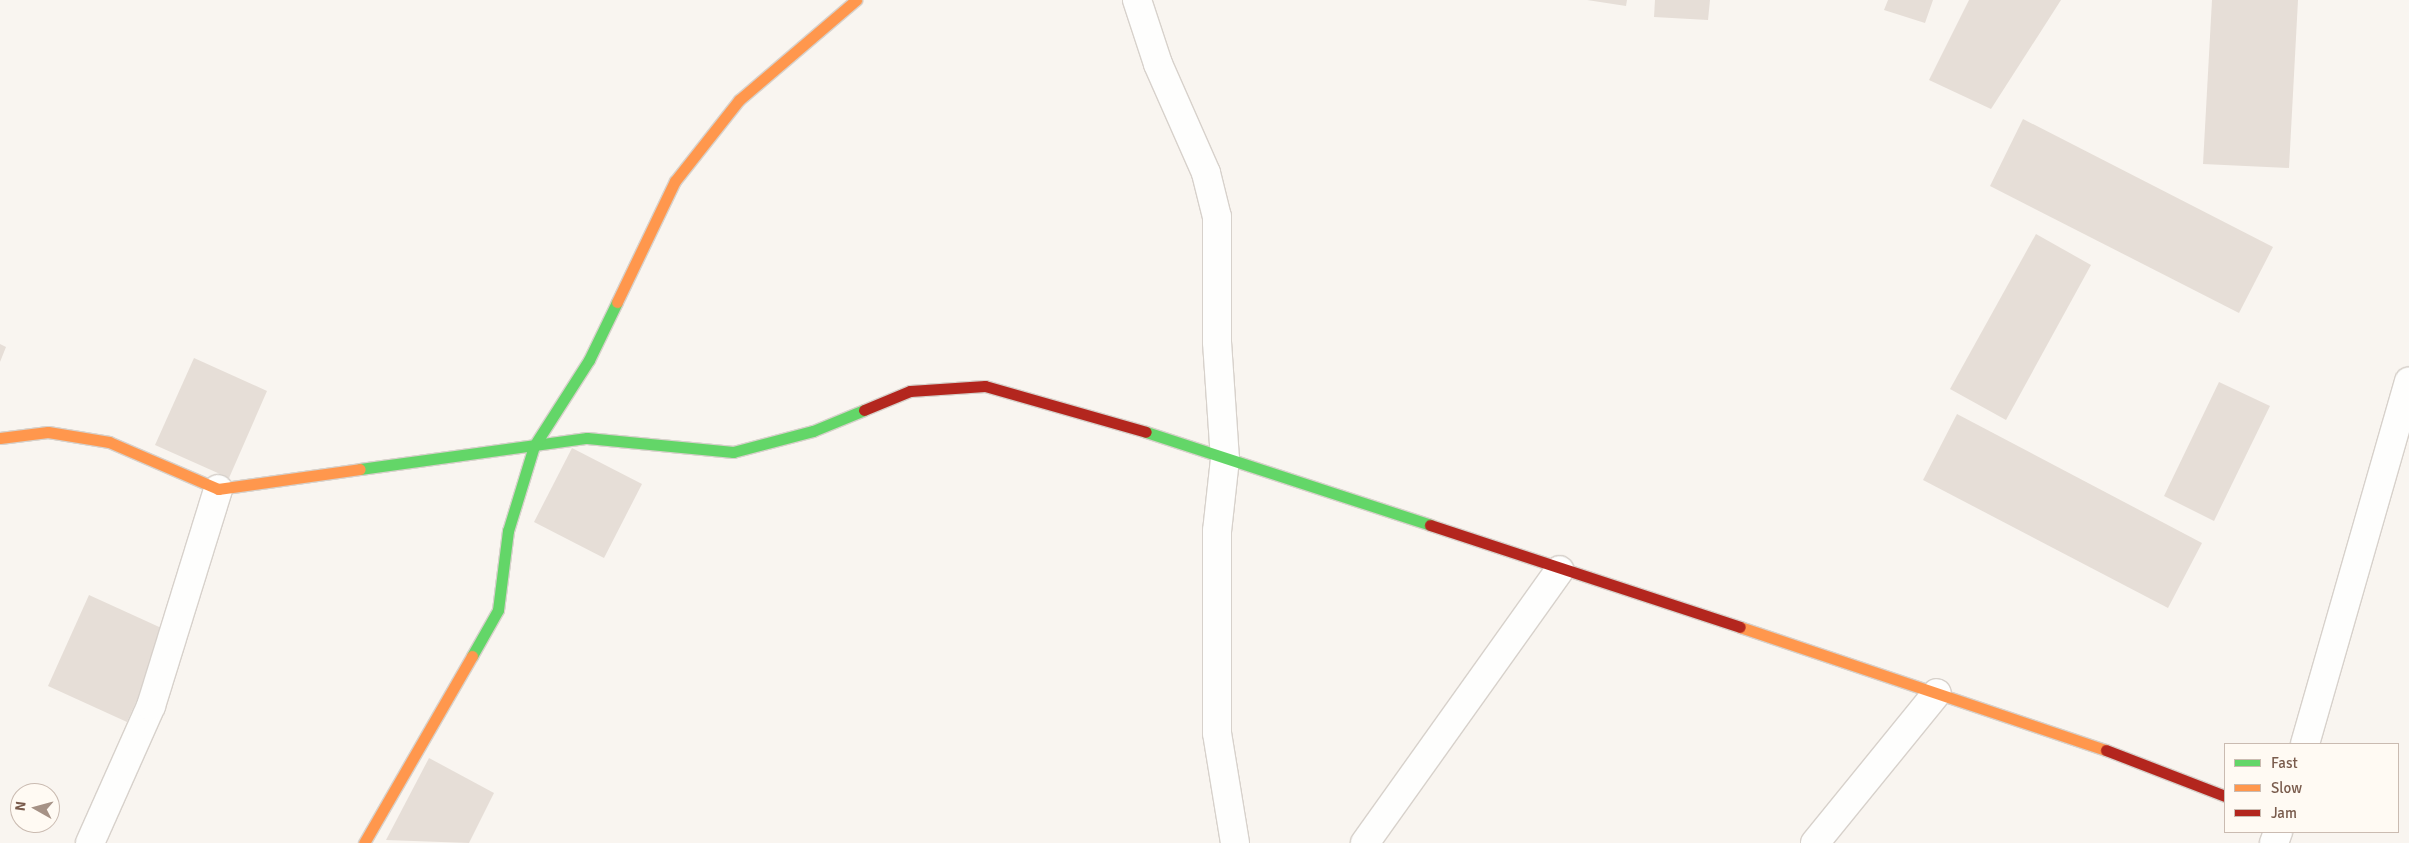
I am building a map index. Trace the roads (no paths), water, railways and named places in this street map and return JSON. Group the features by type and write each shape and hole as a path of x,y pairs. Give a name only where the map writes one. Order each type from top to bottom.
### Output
{"street":[{"path":"364,843 498,610 508,531 534,446 589,360 675,181 738,100 856,0"},
{"path":"1137,0 1158,64 1206,173 1217,217 1217,342 1226,459 1217,531 1218,733 1235,843"},
{"path":"2305,743 2409,382"},
{"path":"0,438 48,432 109,442 218,489 596,438 733,452 813,431 910,391 985,386 1063,405 1560,570 2050,729 2224,796"},
{"path":"90,843 152,706 218,489"},
{"path":"1365,843 1560,570"},
{"path":"1815,843 1937,693"}]}
